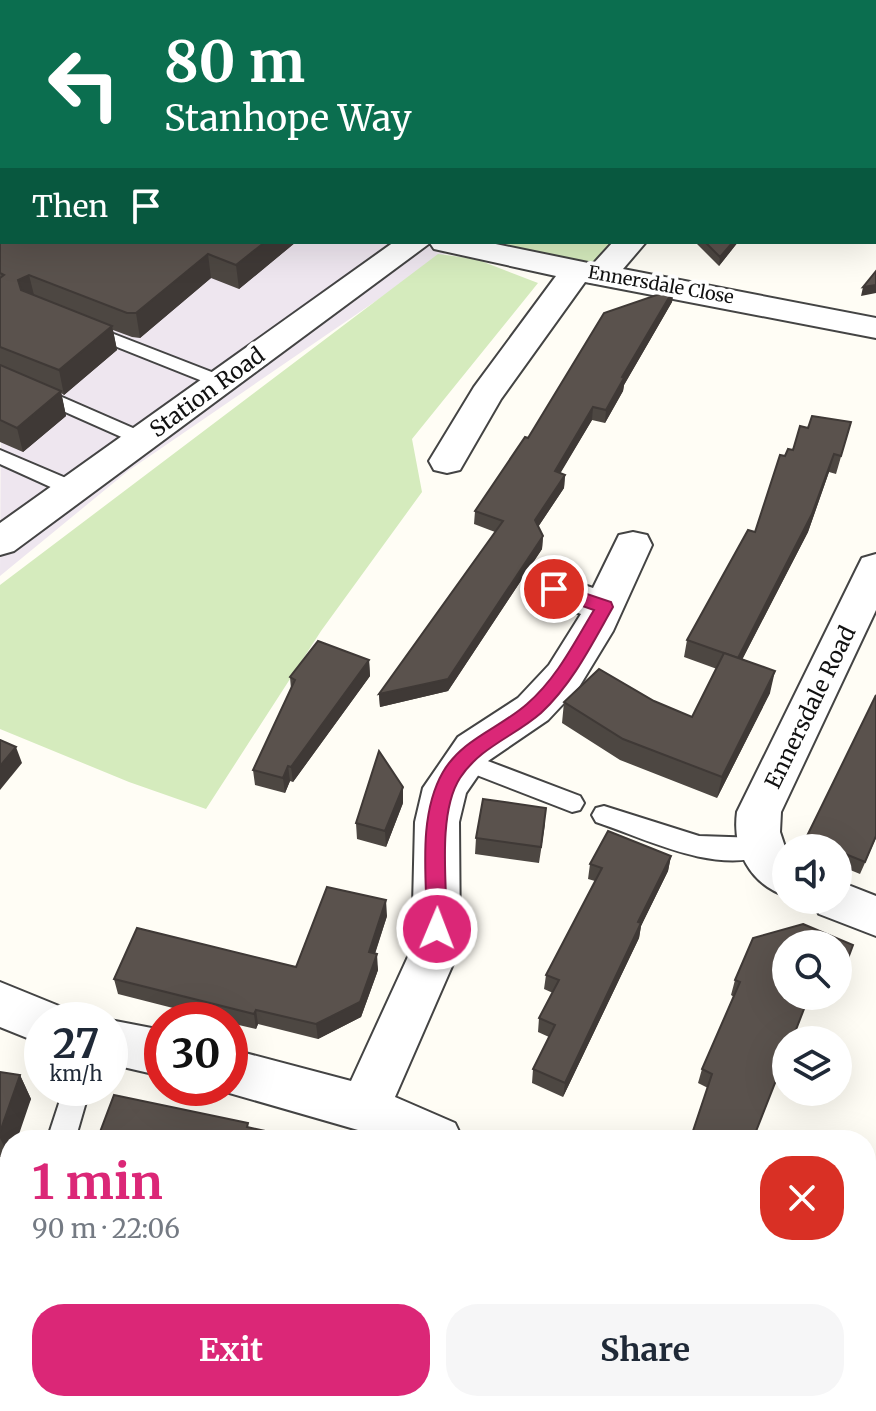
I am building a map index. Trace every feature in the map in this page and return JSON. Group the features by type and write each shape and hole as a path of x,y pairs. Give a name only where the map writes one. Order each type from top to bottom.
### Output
{"street":[{"name":"Station Road","path":"0,542 412,244"},
{"name":"Ennersdale Close","path":"455,244 799,310 876,328"},
{"path":"447,461 486,395 589,272 627,244"},
{"path":"364,1108 436,948 437,822 445,788 464,761 488,737 533,709 564,676 605,607 633,545"},
{"name":"Ennersdale Road","path":"772,863 755,830 759,812 876,568"},
{"path":"554,589 605,607"},
{"path":"852,907 876,916"},
{"path":"0,1004 24,1014"},
{"path":"248,1077 364,1108 414,1130"}],"lane":[{"path":"77,324 221,382"},
{"path":"0,376 142,439"},
{"path":"0,456 73,489"},
{"path":"464,761 572,803"},
{"path":"604,815 707,849 736,851 772,863"},
{"path":"64,1130 71,1106"}],"shaded area":[{"path":"2,244 459,244 128,471 0,576"}],"green space":[{"path":"503,244 616,244 598,262 590,263"},
{"path":"438,254 476,259 538,283 412,439 422,492 321,631 206,809 129,782 0,729 0,585"}],"building":[{"path":"0,244 262,244 236,265 208,254 136,313 127,313 29,275 18,280 21,290 112,326 59,370 0,347 0,278 4,275 0,273"},
{"path":"707,244 731,244 720,257"},
{"path":"876,271 876,285 863,287"},
{"path":"674,289 606,410 593,407 555,471 565,475 535,520 543,536 448,679 379,694 503,521 475,511 525,437 528,438 604,313"},
{"path":"0,365 61,391 17,428 0,420"},
{"path":"812,416 851,422 841,456 834,454 812,514 738,658 687,640 748,530 755,532 780,455 785,456 788,449 793,450 800,426 808,428"},
{"path":"318,641 369,660 291,767 288,766 283,778 253,770 295,680 290,677"},
{"path":"724,653 775,671 722,777 623,739 564,702 599,669 654,701 692,717"},
{"path":"876,695 876,836 865,862 852,857 852,834 808,834"},
{"path":"0,740 16,747 0,766"},
{"path":"379,751 403,787 385,831 356,823"},
{"path":"483,799 546,808 541,847 476,838"},
{"path":"608,831 671,856 565,1083 533,1069 555,1025 539,1018 559,980 546,975 602,868 590,864"},
{"path":"327,887 386,900 369,952 377,954 360,1002 316,1024 256,1010 254,1014 248,1012 248,1002 206,1002 114,979 137,928 296,967"},
{"path":"803,924 817,930 782,930"},
{"path":"772,933 772,1010 804,1010 797,1026 772,1026 772,1091 757,1130 693,1130 712,1074 702,1069 740,982 735,980 753,938"},
{"path":"0,1072 20,1075 1,1130"},
{"path":"128,1098 144,1101 144,1106 167,1106 248,1123 247,1127 261,1130 101,1130 110,1106 128,1106"}],"route":[{"path":"437,929 437,822 451,776 473,749 533,709 564,676 605,607 554,589"}]}
